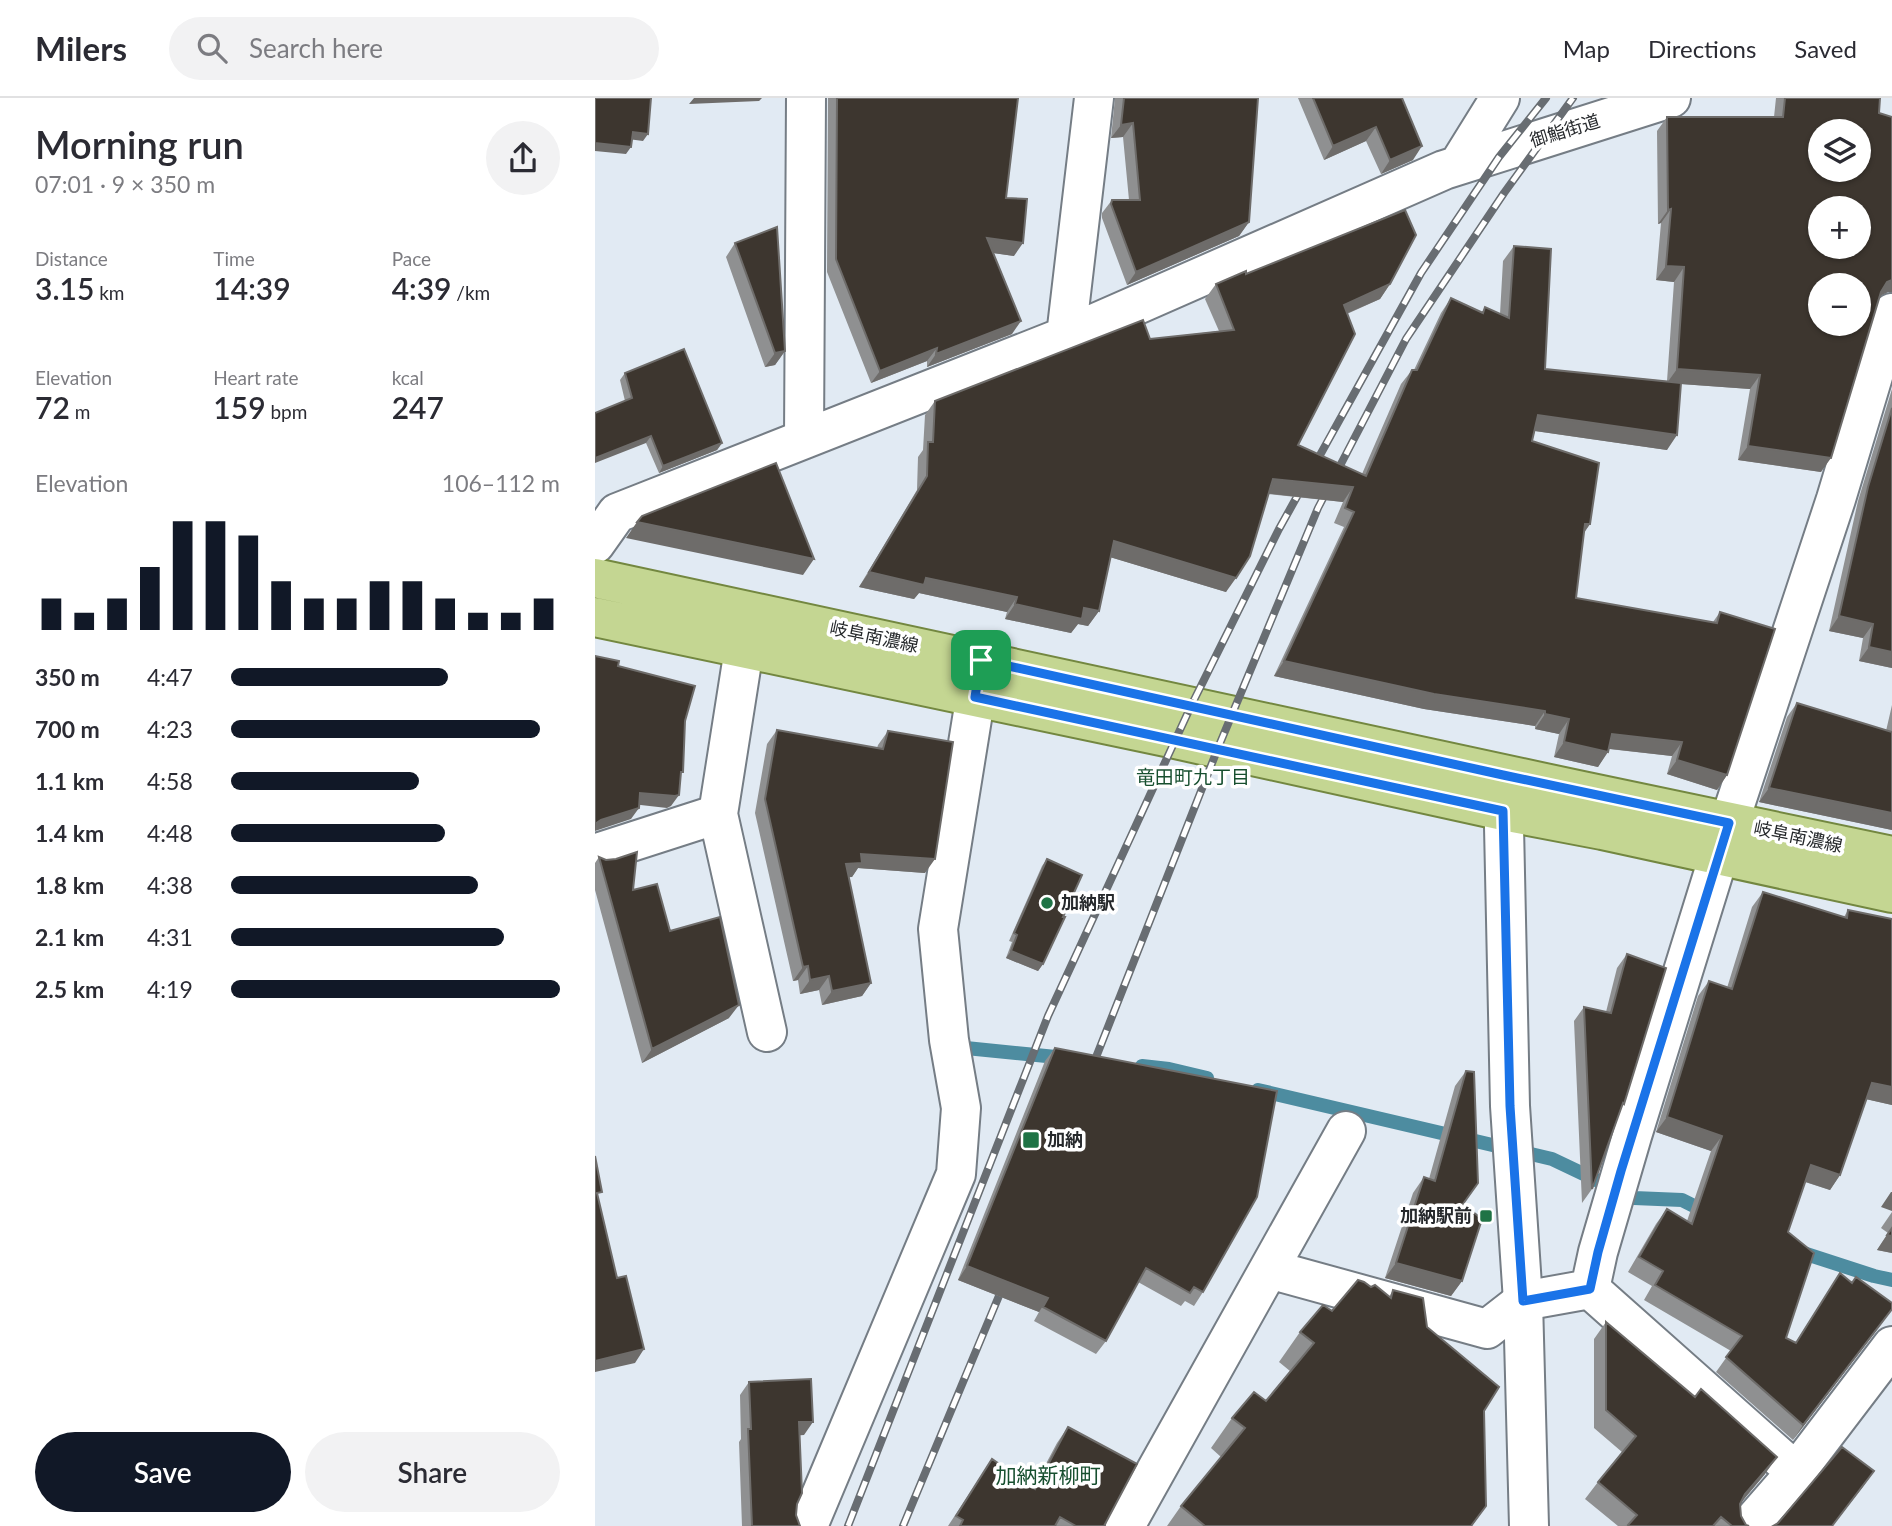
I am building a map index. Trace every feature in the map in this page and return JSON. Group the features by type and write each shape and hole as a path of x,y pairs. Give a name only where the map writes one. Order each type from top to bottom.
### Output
{"main road":[{"name":"岐阜南濃線","path":"595,578 978,678 1503,793 1602,830 1892,856"},
{"name":"岐阜南濃線","path":"595,617 744,649 978,678"},
{"name":"岐阜南濃線","path":"1725,839 1892,893"}],"street":[{"path":"804,439 806,98"},
{"path":"1066,336 1094,98"},
{"path":"1459,164 1500,98"},
{"name":"御鮨街道","path":"595,544 617,513 1066,336 1459,164 1671,98"},
{"path":"1590,1289 1616,1189 1725,839 1836,499 1892,313"},
{"path":"744,649 717,814 767,1032"},
{"path":"808,1526 956,1174 961,1108 949,1040 938,929 978,678"},
{"path":"1503,793 1510,1119 1523,1301 1529,1526"},
{"path":"600,852 717,814"},
{"path":"1125,1526 1346,1131"},
{"path":"1269,1269 1486,1329 1523,1301 1590,1289"},
{"path":"1590,1289 1796,1472"},
{"path":"1749,1526 1796,1472 1892,1346"}],"building":[{"path":"595,98 651,98 648,134 633,132 631,147 595,143"},
{"path":"837,98 1018,98 1006,198 1027,199 1023,243 987,238 1021,321 936,354 937,348 880,371 836,259"},
{"path":"1124,98 1258,98 1249,222 1136,272 1111,204 1112,200 1140,200 1133,123 1121,125"},
{"path":"1313,98 1402,98 1422,146 1390,160 1376,127 1333,146"},
{"path":"1785,98 1880,98 1879,113 1892,117 1892,280 1887,282 1881,292 1871,325 1871,273 1808,273 1808,336 1868,336 1831,458 1748,446 1760,375 1677,369 1684,267 1666,266 1671,209 1668,210 1667,117 1783,117"},
{"path":"1405,210 1416,235 1390,284 1344,305 1355,334 1298,445 1366,476 1412,370 1417,370 1451,298 1483,313 1485,307 1509,318 1514,246 1551,249 1545,369 1681,383 1677,435 1538,415 1532,441 1599,463 1590,524 1585,524 1576,598 1717,623 1720,612 1775,629 1727,775 1677,760 1682,742 1612,734 1608,752 1564,742 1569,719 1545,714 1545,711 1434,694 1284,661 1354,512 1345,508 1353,487 1273,479 1250,556 1236,578 1114,541 1099,611 1084,608 1082,619 1015,604 1017,597 926,578 924,585 869,572 927,476 928,442 933,442 935,401 1143,320 1150,339 1234,330 1216,284"},
{"path":"777,227 785,351 775,353 735,243"},
{"path":"684,349 722,443 663,466 651,436 595,458 595,413 632,398 625,373"},
{"path":"1892,408 1892,652 1869,647 1873,624 1839,616 1868,487"},
{"path":"776,463 814,559 637,522 642,516"},
{"path":"595,656 619,661 618,666 695,686 685,721 683,772 679,795 640,793 639,808 595,824"},
{"path":"1797,703 1892,732 1892,813 1769,788"},
{"path":"777,730 883,749 888,731 953,742 935,859 861,854 862,863 846,864 871,983 832,991 829,976 810,980 808,966 803,967 765,799"},
{"path":"637,852 633,890 657,884 670,931 720,917 739,1005 652,1049 599,857 606,860 616,859"},
{"name":"加納駅","path":"1047,859 1082,875 1043,964 1011,951 1017,935 1014,933"},
{"path":"1763,892 1847,918 1848,910 1892,919 1892,1087 1872,1083 1840,1175 1811,1165 1788,1232 1814,1253 1786,1338 1796,1343 1840,1273 1852,1283 1856,1277 1892,1303 1892,1309 1803,1425 1726,1357 1742,1336 1655,1285 1663,1271 1639,1257 1667,1209 1692,1224 1722,1136 1667,1117 1709,981 1732,989"},
{"path":"1627,954 1666,968 1624,1104 1592,1189 1584,1007 1611,1013"},
{"path":"1055,1048 1277,1091 1257,1197 1203,1292 1194,1287 1190,1293 1146,1268 1106,1341 1043,1307 1048,1298 967,1266"},
{"path":"1466,1071 1474,1072 1478,1183 1463,1204 1482,1219 1462,1281 1396,1263 1424,1177 1435,1181"},
{"path":"595,1156 602,1192 597,1193 617,1278 626,1276 644,1349 595,1361"},
{"path":"1358,1280 1371,1287 1375,1285 1391,1298 1393,1290 1423,1298 1427,1327 1499,1387 1484,1411 1486,1506 1471,1526 1205,1526 1181,1506 1245,1428 1232,1418 1254,1392 1266,1401 1314,1343 1300,1332 1323,1305 1332,1311"},
{"path":"1606,1322 1695,1397 1701,1389 1777,1457 1745,1494 1740,1504 1741,1516 1749,1526 1732,1526 1721,1517 1713,1526 1628,1525 1637,1515 1598,1482 1636,1436 1606,1410"},
{"path":"811,1379 813,1422 799,1422 802,1493 796,1515 800,1526 752,1526 749,1382"},
{"path":"1068,1427 1137,1464 1104,1526 1076,1526 1060,1517 1055,1526 960,1526 963,1520 956,1516 992,1459 1035,1489"},
{"path":"1842,1447 1874,1471 1832,1526 1773,1526 1778,1523"}],"waterway":[{"path":"956,1047 1066,1058"},
{"path":"1142,1066 1207,1078"},
{"path":"1258,1090 1552,1159 1634,1198 1682,1200 1708,1213"},
{"path":"1797,1251 1892,1280"}],"railway":[{"path":"848,1526 1048,1016 1191,706 1279,529 1421,273 1499,157 1546,98"},
{"path":"1089,1075 1218,748 1318,508 1406,339 1504,193 1573,98"},
{"path":"903,1526 1006,1279"}],"place":[{"name":"加納駅","path":"1047,903"},
{"name":"加納","path":"1031,1140"},
{"name":"加納駅前","path":"1486,1216"}],"district":[{"name":"竜田町九丁目","path":"1193,777"},
{"name":"加納新柳町","path":"1048,1476"}],"route":[{"path":"981,660 1729,823 1621,1171 1590,1289 1523,1301 1510,1106 1503,811 975,697 981,660"}]}
